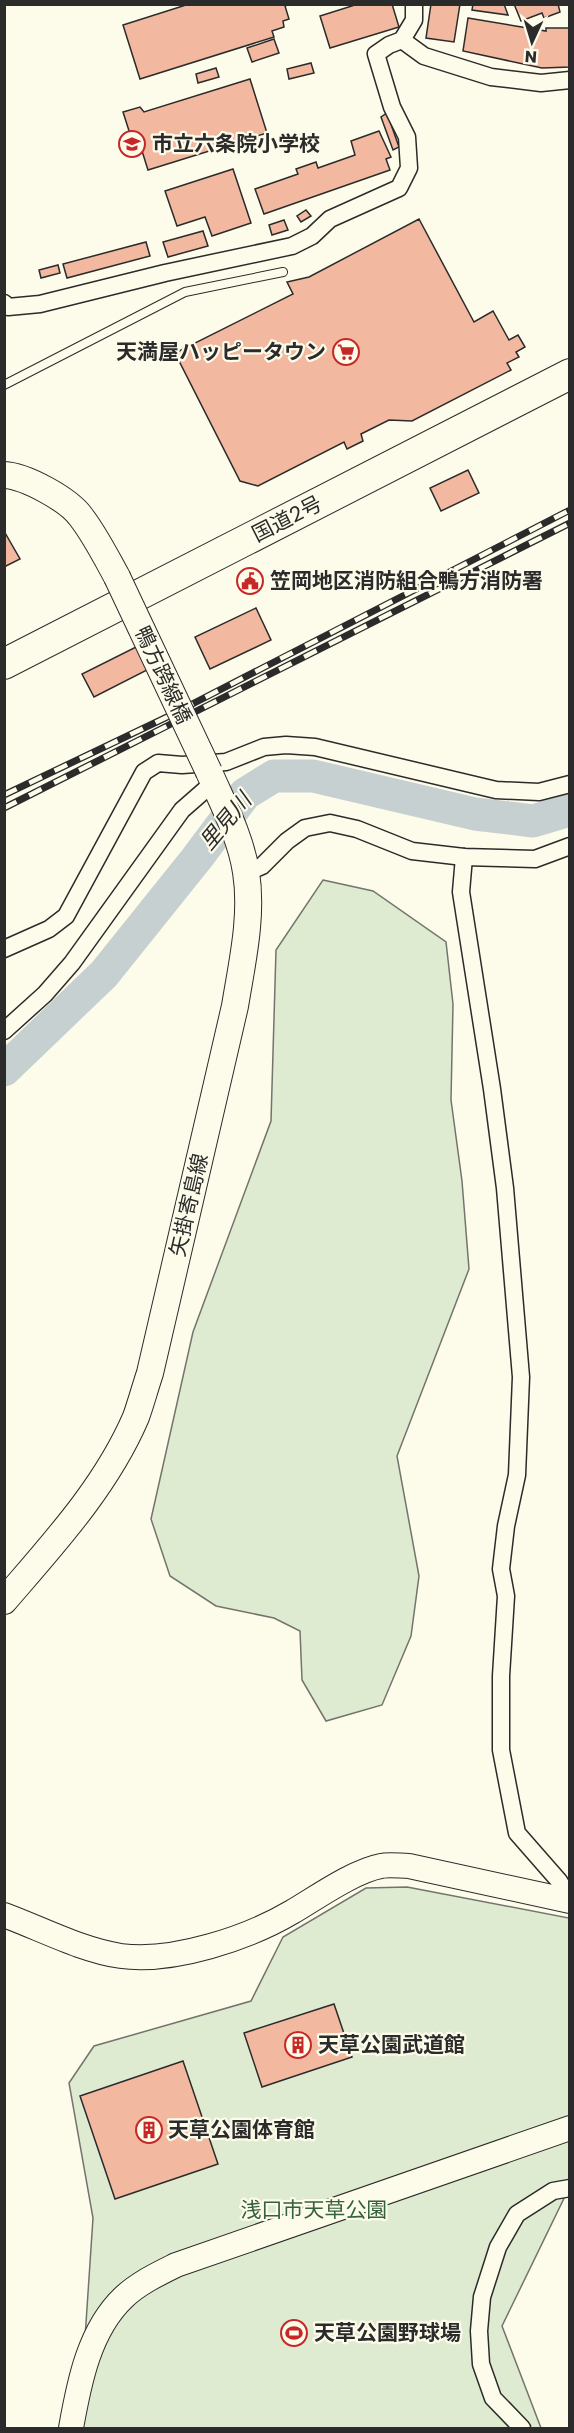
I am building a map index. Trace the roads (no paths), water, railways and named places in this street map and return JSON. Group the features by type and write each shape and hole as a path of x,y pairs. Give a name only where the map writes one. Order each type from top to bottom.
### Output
{"highway":[{"name":"国道2号","path":"4,664 570,374"}],"main road":[{"name":"鴨方跨線橋","path":"4,476 32,483 58,497 80,515 117,577 214,783"},
{"name":"矢掛寄島線","path":"4,1601 92,1495 118,1453 136,1416 150,1373 235,1006 244,952 247,910 246,873 240,848 214,783"}],"street":[{"path":"4,303 8,307 40,304 165,273 292,246 312,236 330,219 399,188 409,168 407,137 392,107 376,54 388,45 402,40 414,20 414,4"},
{"path":"402,40 423,56 491,77 541,83 570,80"},
{"path":"4,948 49,929 66,916 144,772 158,763 182,765 226,762 264,747 286,745 315,747 496,790 539,792 570,784"},
{"path":"4,1031 45,994 72,963 182,810 214,783"},
{"path":"246,873 262,866 287,841 305,828 330,823 357,829 411,851 464,857 535,859 570,846"},
{"path":"464,857 461,892 505,1188 521,1377 517,1475 506,1526 501,1569 506,1596 501,1676 501,1750 517,1833 559,1881 570,1900"},
{"path":"4,1915 88,1947 122,1956 132,1956 160,1955 214,1947 270,1925 348,1879 381,1866 409,1866 570,1900"},
{"path":"71,2428 78,2386 94,2342 123,2297 147,2279 176,2265 570,2128"},
{"path":"522,2428 493,2398 482,2364 478,2331 482,2297 498,2247 517,2214 553,2191 570,2188"}],"lane":[{"path":"4,385 185,292 283,272"}],"waterway":[{"name":"里見川","path":"4,1070 104,974 245,794 274,776 313,776 475,814 533,821 570,810"}],"railway":[{"path":"4,795 167,717 570,510"},
{"path":"4,808 570,523"}],"place":[{"name":"市立六条院小学校","path":"132,144"},
{"name":"天満屋ハッピータウン","path":"346,352"},
{"name":"笠岡地区消防組合鴨方消防署","path":"250,581"},
{"name":"天草公園武道館","path":"298,2045"},
{"name":"天草公園体育館","path":"149,2130"},
{"name":"天草公園野球場","path":"294,2333"}],"park label":[{"name":"浅口市天草公園","path":"314,2210"}]}
